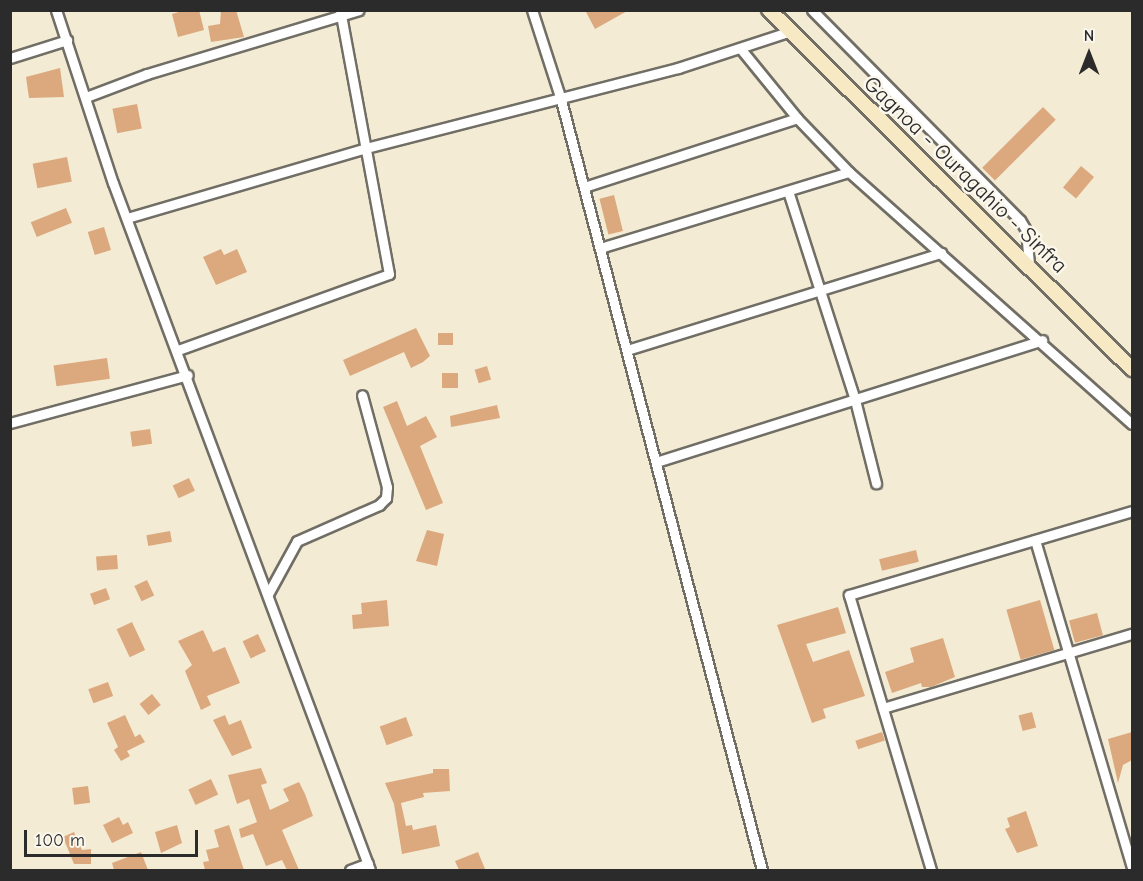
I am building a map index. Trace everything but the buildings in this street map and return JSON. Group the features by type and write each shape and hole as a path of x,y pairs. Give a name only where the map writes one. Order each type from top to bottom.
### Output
{"main road":[{"name":"Gagnoa - Ouragahio - Sinfra","path":"769,10 1132,369"}],"street":[{"path":"56,10 127,218 188,375 369,867 350,870"},
{"path":"86,97 147,74 341,13 359,10"},
{"path":"532,10 561,100 762,870"},
{"path":"812,10 1020,220 1026,230 1029,268"},
{"path":"178,351 389,274 341,13"},
{"path":"127,218 366,148 561,100 789,32"},
{"path":"10,58 67,40"},
{"path":"740,48 797,118 849,172 1042,340 1132,424"},
{"path":"584,186 797,118"},
{"path":"600,248 849,172"},
{"path":"788,191 855,400 876,483"},
{"path":"627,350 941,253"},
{"path":"656,462 1042,340"},
{"path":"10,423 188,375"},
{"path":"268,594 297,541 379,505 386,498 387,487 362,395"},
{"path":"931,870 849,595 1132,511"},
{"path":"1035,540 1132,868"},
{"path":"883,708 1069,655 1132,634"}]}
